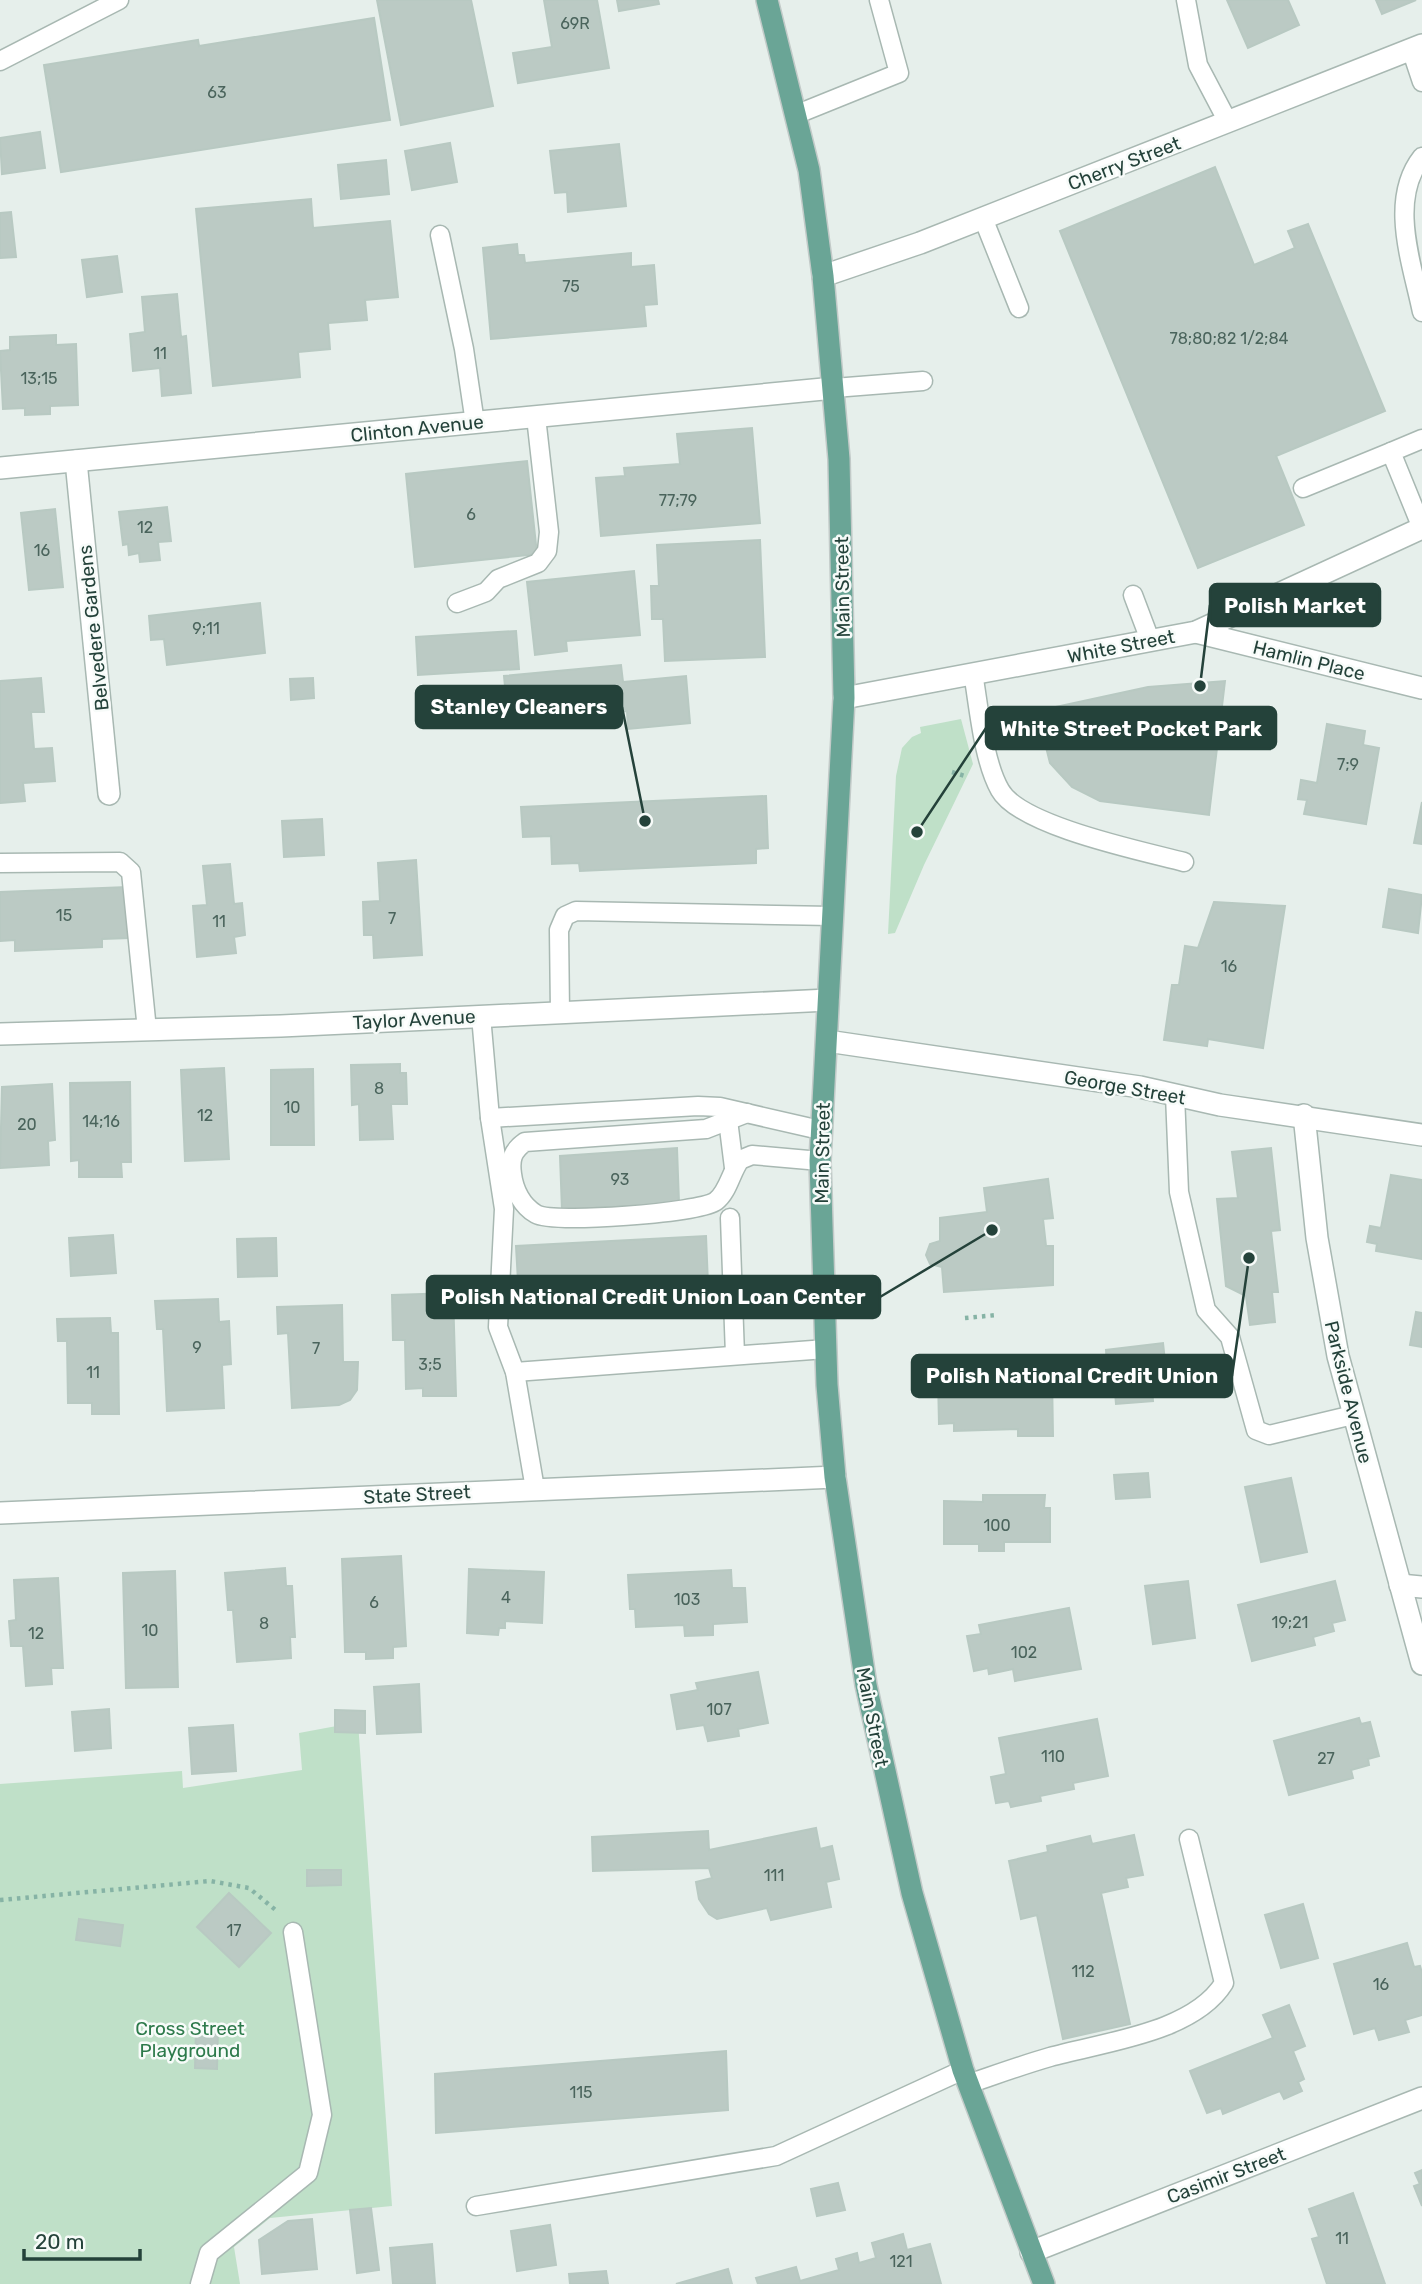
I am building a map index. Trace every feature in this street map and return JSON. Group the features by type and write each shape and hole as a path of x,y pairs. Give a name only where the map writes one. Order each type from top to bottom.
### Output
{"main road":[{"name":"Main Street","path":"767,0 808,170 823,276 839,458 844,698 820,1130 825,1349 835,1477 855,1620 887,1784 912,1893 965,2077 1044,2284"}],"street":[{"name":"Cherry Street","path":"823,276 984,218 1417,47"},
{"name":"Clinton Avenue","path":"0,468 834,388"},
{"name":"Belvedere Gardens","path":"76,461 109,794"},
{"name":"White Street","path":"844,698 1196,632 1422,528"},
{"name":"Hamlin Place","path":"1196,632 1422,688"},
{"name":"Taylor Avenue","path":"0,1034 828,1000"},
{"name":"George Street","path":"827,1041 940,1056 1220,1105 1304,1115 1422,1135"},
{"name":"Parkside Avenue","path":"1304,1115 1326,1298 1353,1415 1422,1664"},
{"name":"State Street","path":"0,1513 835,1477"},
{"path":"1400,1585 1422,1587"},
{"name":"Casimir Street","path":"1031,2252 1422,2098"}],"lane":[{"path":"0,61 119,0"},
{"path":"795,115 899,73 879,0"},
{"path":"1186,0 1198,65 1228,122"},
{"path":"1417,47 1422,82"},
{"path":"1422,157 1410,173 1403,202 1422,312"},
{"path":"984,218 1019,308"},
{"path":"440,235 464,349 475,423"},
{"path":"834,388 923,382"},
{"path":"457,603 486,592 498,579 538,563 547,551 549,532 536,417"},
{"path":"1303,488 1422,439"},
{"path":"1391,452 1422,528"},
{"path":"1133,595 1150,640"},
{"path":"973,673 993,773 999,789 1009,801 1065,830 1184,862"},
{"path":"0,863 120,862 131,872 147,1030"},
{"path":"560,1013 559,930 565,916 576,911 832,916"},
{"path":"481,1016 503,1223 498,1326 515,1371 535,1489"},
{"path":"1175,1095 1179,1192 1194,1261 1206,1310 1230,1337 1256,1430 1269,1435 1353,1415"},
{"path":"490,1118 658,1106 727,1115 747,1113 820,1130"},
{"path":"727,1115 682,1132 525,1142 516,1149 510,1161 513,1179 525,1206 537,1215 547,1218 595,1217 696,1209 716,1201 740,1160 752,1155 820,1161"},
{"path":"727,1115 734,1168"},
{"path":"730,1219 735,1355"},
{"path":"515,1371 825,1349"},
{"path":"476,2206 776,2156 965,2077 1146,2033 1214,1999 1224,1983 1189,1839"},
{"path":"200,2284 209,2253 307,2173 322,2115 293,1932"}],"path":[{"path":"965,1318 997,1315"},
{"path":"0,1900 210,1881 248,1888 274,1907 293,1932"}],"green space":[{"path":"961,719 973,764 924,865 895,933 888,934 896,776 902,748 912,737 921,733 920,727"},
{"name":"Cross Street Playground","path":"358,1722 392,2206 270,2218 234,2247 240,2284 0,2284 0,1784 182,1771 183,1788 302,1770 299,1733"}],"building":[{"path":"377,0 471,0 493,106 401,125"},
{"path":"544,0 597,0 609,68 518,83 513,53 552,47"},
{"path":"617,0 658,0 659,4 619,11"},
{"path":"1227,0 1288,0 1299,25 1248,48"},
{"path":"1376,0 1416,0 1382,14"},
{"path":"374,18 390,120 61,172 44,65 198,40 199,46"},
{"path":"40,132 45,168 2,174 0,138"},
{"path":"450,143 457,182 412,190 405,151"},
{"path":"619,144 626,206 568,212 567,192 555,193 550,151"},
{"path":"386,160 389,194 341,199 338,165"},
{"path":"1215,167 1254,265 1295,248 1288,231 1308,224 1385,411 1276,456 1304,525 1198,568 1060,231"},
{"path":"311,199 313,228 390,221 398,297 365,300 367,320 328,323 330,349 298,352 300,377 213,386 196,209"},
{"path":"11,212 16,257 0,258 0,213"},
{"path":"517,244 518,255 524,255 525,263 631,253 631,267 654,265 657,304 644,305 646,326 491,339 483,248"},
{"path":"117,256 122,292 87,297 82,260"},
{"path":"177,294 181,337 186,336 191,393 162,396 160,368 133,371 130,334 145,332 142,297"},
{"path":"56,335 56,345 76,344 78,405 50,406 50,414 25,415 25,408 3,409 0,351 10,350 10,337"},
{"path":"752,428 760,523 601,536 596,478 625,476 624,468 680,464 677,434"},
{"path":"527,461 537,554 415,567 406,474"},
{"path":"167,507 171,541 158,542 160,560 140,562 139,553 129,555 128,544 123,545 119,512"},
{"path":"55,509 63,587 29,590 21,513"},
{"path":"760,540 765,657 665,661 663,619 652,619 651,586 659,586 657,545"},
{"path":"634,571 640,635 566,641 567,651 535,655 527,582"},
{"path":"260,603 265,653 167,665 164,639 151,640 149,616"},
{"path":"516,631 519,669 418,675 416,637"},
{"path":"621,665 623,682 686,676 690,723 628,729 627,711 553,718 552,704 507,708 504,676"},
{"path":"41,678 44,712 31,712 34,749 52,748 55,781 23,783 25,801 0,803 0,681"},
{"path":"313,678 314,698 291,700 290,679"},
{"path":"1225,681 1209,815 1100,801 1072,787 1050,763 1037,711 1148,687"},
{"path":"1327,724 1365,731 1363,745 1379,748 1366,824 1304,814 1307,800 1298,799 1301,780 1317,783"},
{"path":"766,796 768,848 756,849 756,863 580,871 579,863 552,864 551,836 523,837 521,807"},
{"path":"1422,802 1422,844 1414,843"},
{"path":"322,819 324,855 284,857 282,821"},
{"path":"416,860 422,955 374,958 373,935 364,935 363,902 380,901 378,863"},
{"path":"230,864 234,904 242,903 245,935 234,937 236,953 197,957 193,906 207,905 203,866"},
{"path":"127,887 129,938 102,939 102,947 15,951 15,940 0,941 0,892"},
{"path":"1389,889 1422,895 1418,933 1383,927"},
{"path":"1214,902 1285,906 1263,1048 1208,1039 1207,1046 1164,1040 1172,985 1179,985 1185,946 1198,948"},
{"path":"400,1064 400,1073 406,1073 407,1104 391,1104 393,1139 360,1140 359,1104 352,1105 351,1065"},
{"path":"224,1068 229,1159 185,1161 181,1070"},
{"path":"313,1069 314,1145 271,1145 271,1070"},
{"path":"130,1082 131,1162 121,1162 122,1177 79,1177 79,1160 71,1161 70,1083"},
{"path":"52,1084 55,1140 48,1141 49,1165 0,1168 2,1087"},
{"path":"677,1148 679,1203 562,1210 560,1156"},
{"path":"1271,1148 1280,1230 1271,1231 1278,1292 1272,1292 1275,1322 1250,1325 1246,1296 1226,1286 1217,1199 1238,1198 1232,1152"},
{"path":"1391,1175 1422,1180 1422,1259 1376,1251 1377,1244 1367,1242 1370,1226 1381,1228"},
{"path":"1048,1179 1053,1218 1043,1219 1046,1246 1053,1246 1053,1285 944,1292 942,1267 930,1264 926,1255 930,1244 940,1241 940,1218 987,1212 984,1188"},
{"path":"113,1235 116,1273 71,1276 69,1238"},
{"path":"706,1236 709,1308 520,1317 516,1246"},
{"path":"276,1238 277,1276 238,1277 237,1239"},
{"path":"453,1293 456,1396 423,1396 423,1388 406,1389 405,1340 393,1340 392,1295"},
{"path":"218,1299 219,1322 229,1321 231,1364 222,1365 224,1408 167,1411 163,1329 157,1329 155,1301"},
{"path":"342,1305 343,1362 358,1362 357,1390 350,1400 339,1405 292,1408 288,1333 278,1334 277,1307"},
{"path":"1416,1312 1422,1313 1422,1347 1410,1345"},
{"path":"110,1318 111,1333 118,1333 119,1414 92,1414 92,1403 68,1403 67,1341 58,1341 57,1319"},
{"path":"1163,1343 1165,1361 1107,1367 1106,1350"},
{"path":"1150,1365 1153,1401 1116,1404 1113,1368"},
{"path":"1019,1369 1019,1376 1052,1376 1053,1436 1018,1436 1018,1429 954,1431 954,1423 939,1424 938,1378 970,1378 970,1370"},
{"path":"1148,1473 1150,1497 1116,1499 1114,1475"},
{"path":"1291,1478 1307,1552 1261,1562 1245,1487"},
{"path":"983,1495 1045,1495 1044,1508 1050,1508 1050,1542 1004,1542 1004,1551 979,1551 979,1544 944,1544 944,1501 983,1502"},
{"path":"401,1556 406,1646 393,1647 393,1658 366,1659 366,1652 345,1652 342,1559"},
{"path":"285,1568 286,1586 292,1586 295,1637 290,1637 291,1658 237,1662 233,1610 228,1610 225,1573"},
{"path":"469,1569 544,1572 542,1623 505,1621 505,1628 499,1628 498,1635 467,1633"},
{"path":"731,1570 732,1588 745,1588 747,1622 713,1624 713,1635 685,1636 684,1625 636,1627 635,1609 630,1609 628,1575"},
{"path":"175,1571 178,1687 126,1688 123,1573"},
{"path":"58,1578 63,1668 51,1668 52,1684 26,1686 23,1646 11,1646 9,1621 16,1620 14,1580"},
{"path":"1188,1581 1195,1638 1153,1644 1145,1586"},
{"path":"1335,1581 1345,1620 1332,1623 1334,1631 1313,1637 1315,1645 1252,1661 1238,1605"},
{"path":"1069,1608 1081,1669 1015,1681 1013,1669 989,1674 988,1668 974,1671 967,1636 981,1634 979,1625"},
{"path":"758,1672 768,1723 738,1729 739,1736 708,1741 704,1725 677,1729 671,1695 698,1690 696,1683"},
{"path":"419,1684 421,1732 377,1734 374,1687"},
{"path":"109,1709 111,1748 75,1751 72,1712"},
{"path":"335,1710 365,1711 365,1733 335,1732"},
{"path":"1359,1718 1361,1724 1370,1722 1379,1756 1368,1759 1369,1765 1351,1770 1353,1778 1289,1795 1274,1741"},
{"path":"1097,1719 1108,1776 1073,1783 1074,1789 1040,1796 1041,1801 1011,1807 1009,1801 996,1803 991,1777 1006,1774 999,1738"},
{"path":"233,1725 236,1771 192,1774 189,1728"},
{"path":"816,1828 820,1849 832,1846 839,1879 826,1882 831,1907 771,1920 767,1908 717,1919 709,1914 699,1899 696,1882 712,1878 709,1868 593,1871 592,1837 708,1831 709,1850"},
{"path":"1134,1835 1143,1875 1126,1878 1128,1887 1101,1893 1130,2024 1063,2039 1037,1915 1021,1919 1009,1861 1048,1852 1047,1846 1090,1836 1092,1844"},
{"path":"307,1870 341,1870 341,1885 307,1886"},
{"path":"229,1893 271,1933 239,1967 197,1927"},
{"path":"1303,1904 1318,1958 1281,1968 1265,1915"},
{"path":"79,1919 123,1925 120,1946 76,1940"},
{"path":"1407,1943 1414,1967 1420,1966 1422,1973 1422,2015 1405,2020 1409,2032 1379,2040 1375,2028 1354,2034 1334,1964"},
{"path":"1289,2005 1305,2046 1293,2051 1304,2079 1298,2082 1302,2091 1284,2099 1280,2091 1223,2114 1221,2108 1207,2113 1190,2071 1273,2038 1263,2015"},
{"path":"196,2028 218,2029 217,2069 195,2068"},
{"path":"726,2051 728,2110 436,2133 435,2074"},
{"path":"1422,2170 1422,2206 1414,2186 1420,2184 1415,2173"},
{"path":"838,2183 845,2210 817,2216 811,2189"},
{"path":"1353,2193 1385,2284 1327,2284 1312,2239 1319,2237 1309,2209"},
{"path":"371,2208 379,2270 357,2273 350,2210"},
{"path":"312,2219 317,2269 262,2274 259,2240 288,2221"},
{"path":"550,2225 556,2265 517,2271 511,2231"},
{"path":"903,2234 907,2250 930,2244 941,2284 758,2284 756,2278 796,2267 800,2281 839,2270 836,2259 857,2253 859,2263 876,2258 872,2243"},
{"path":"432,2244 435,2284 393,2284 390,2248"},
{"path":"728,2269 732,2284 676,2284"},
{"path":"606,2271 608,2284 570,2284 569,2274"}],"place":[{"name":"Polish Market","path":"1200,686"},
{"name":"Stanley Cleaners","path":"645,821"},
{"name":"White Street Pocket Park","path":"917,832"},
{"name":"Polish National Credit Union Loan Center","path":"992,1230"},
{"name":"Polish National Credit Union","path":"1249,1258"}]}
